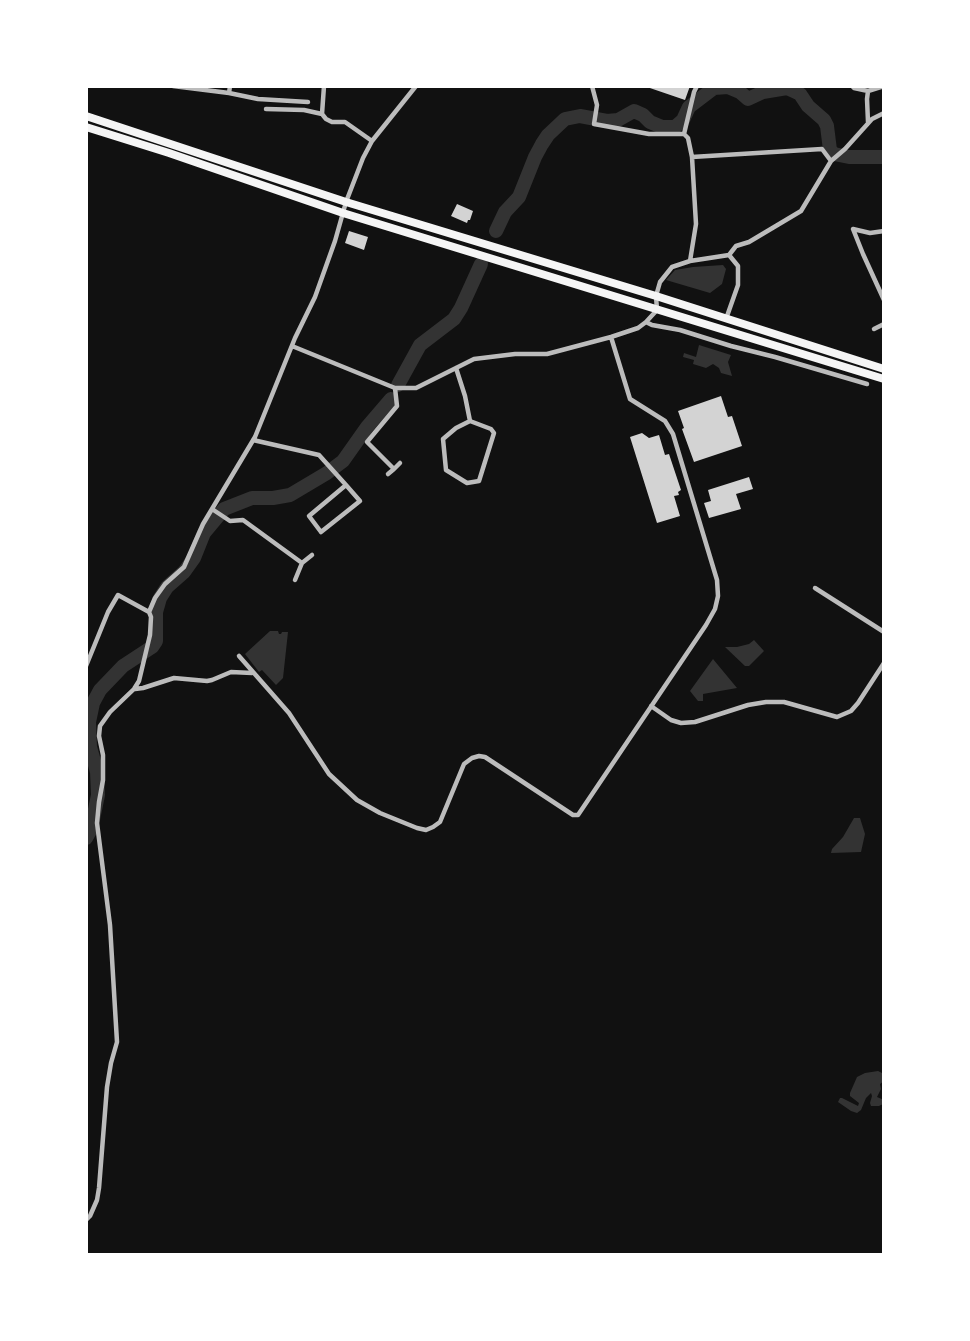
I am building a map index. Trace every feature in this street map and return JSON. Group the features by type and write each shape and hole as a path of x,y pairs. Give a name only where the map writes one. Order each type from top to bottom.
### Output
{"highway":[{"path":"86,116 346,202 656,296 884,369"},
{"path":"86,127 343,213 884,379"}],"street":[{"path":"173,86 258,99 308,102"},
{"path":"229,93 230,86"},
{"path":"322,114 324,86"},
{"path":"86,1220 97,1200 107,1087 117,1042 110,925 97,823 103,780 100,726 139,681 148,645 151,617 149,612 155,598 164,584 184,567 203,524 253,440 315,297 363,158 372,141 416,86"},
{"path":"592,86 597,106 594,124 649,134 684,134 688,138 692,157 696,224 690,261"},
{"path":"684,134 697,86"},
{"path":"852,86 868,91 884,86"},
{"path":"868,91 868,123"},
{"path":"266,109 304,110 322,114 326,119 345,122 372,141"},
{"path":"292,346 395,388 416,388 474,359 515,354 547,354 638,328 657,310 656,296 660,282 672,267 729,254 736,247 801,211 831,162 872,119 884,113"},
{"path":"692,157 822,149 831,162"},
{"path":"884,231 870,233 853,229 884,300"},
{"path":"726,318 738,285 738,266 729,254"},
{"path":"646,322 867,384"},
{"path":"874,329 884,324"},
{"path":"239,656 289,713 320,761 340,785 357,800 380,813 416,828 426,830 433,827 440,822 464,764 479,756 485,757 573,815 578,815 715,610 718,596 717,580 673,434 665,421 630,399 611,337"},
{"path":"456,368 470,421"},
{"path":"394,469 367,442 397,406 395,388"},
{"path":"470,421 491,429 494,433 479,481 467,483 446,470 443,439 470,421"},
{"path":"253,440 319,455 346,485 360,501 321,532 309,516 346,485"},
{"path":"388,474 400,463"},
{"path":"212,509 230,521 243,520 302,563"},
{"path":"295,580 302,563 312,555"},
{"path":"815,588 884,632"},
{"path":"86,666 108,612 118,595 149,612"},
{"path":"651,706 671,720 681,723 695,722 766,702 784,702 837,717 858,703 884,663"},
{"path":"134,689 174,678 206,681 231,672 253,673"}],"shaded area":[{"path":"723,265 726,269 722,284 710,293 666,280 675,270"},
{"path":"699,345 731,355 728,362 732,376 721,373 713,364 706,368 683,357 684,353 696,357"},
{"path":"270,631 278,631 279,634 288,632 283,678 276,685 262,670 259,672 245,654"},
{"path":"754,640 764,651 749,666 745,666 725,647 737,647"},
{"path":"713,659 737,688 703,694 703,701 698,701 690,691"},
{"path":"854,818 860,818 865,834 861,852 831,853 832,849"},
{"path":"878,1071 884,1074 877,1097 884,1100 883,1104 871,1106 871,1093 857,1113 838,1102 842,1098 858,1106 859,1103 850,1096 857,1077"}],"building":[{"path":"644,86 690,86 685,100"},
{"path":"457,204 473,211 467,223 451,216"},
{"path":"349,231 368,237 364,250 345,243"},
{"path":"721,396 728,417 732,416 742,446 694,462 678,411"},
{"path":"642,433 649,438 659,435 665,455 669,454 681,490 679,495 674,496 680,516 657,523 630,437"},
{"path":"749,477 753,489 736,494 741,509 709,518 704,503 711,501 708,490"}],"waterway":[{"path":"496,231 505,212 519,197 542,144 565,119 580,116 607,121 618,120 634,111 662,127 675,127 683,120 689,107 714,88 728,87 748,99 763,92 787,88 800,94 808,106 824,120 830,150 834,154 884,157"},
{"path":"398,385 420,345 454,319 481,264"},
{"path":"86,838 91,829 98,795 97,772 90,747 89,722 93,703 100,690 123,666 152,647 156,641 156,612 160,598 194,558 204,533 224,509 252,498 290,495 327,473 343,461 391,399"}]}
